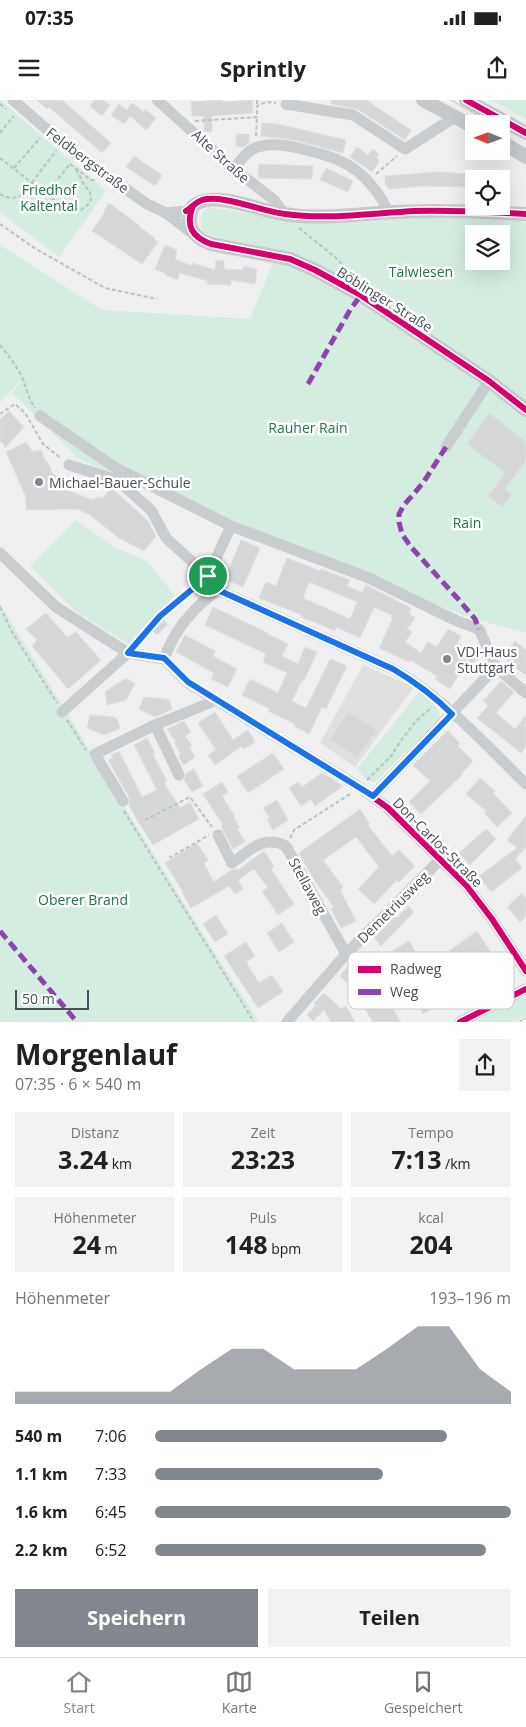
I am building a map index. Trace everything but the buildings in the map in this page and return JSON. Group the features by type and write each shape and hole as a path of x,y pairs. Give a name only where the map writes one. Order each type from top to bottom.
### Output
{"main road":[{"path":"423,100 465,122"},
{"path":"466,100 526,132"},
{"path":"510,147 526,157"},
{"path":"194,234 190,225 192,206 204,200 231,202 284,214 322,216 453,210 526,214"},
{"name":"Böblinger Straße","path":"194,234 200,240 211,244 290,259 315,270 359,294 489,381 526,410"}],"street":[{"name":"Feldbergstraße","path":"13,100 72,151 147,204 166,213 194,234"},
{"name":"Alte Straße","path":"156,100 274,200 284,214"},
{"path":"286,104 353,115 405,149 455,117"},
{"path":"234,168 250,150 275,144 322,154 347,163 368,180 385,203 388,212"},
{"path":"166,213 186,211 192,206"},
{"path":"446,447 489,381"},
{"path":"40,416 116,468 231,526 369,578 457,621 479,629 496,667 526,693"},
{"path":"69,465 117,480 151,510 166,538 208,576 218,590 393,669 412,680 439,701 526,784"},
{"path":"208,576 231,526"},
{"path":"0,552 56,607 128,653 164,658 177,630 206,599 218,590"},
{"path":"62,712 128,653"},
{"name":"Don-Carlos-Straße","path":"164,658 188,682 373,796 466,885 492,919 514,952"},
{"path":"373,796 496,667"},
{"path":"121,803 95,754 155,725 217,700"},
{"path":"155,725 179,775"},
{"name":"Stellaweg","path":"218,835 232,863 263,842 278,842 286,846 346,954"},
{"name":"Demetriusweg","path":"287,1022 346,954 441,859"},
{"name":"Don-Carlos-Straße","path":"514,953 526,971"},
{"path":"514,995 526,989"},
{"path":"460,1022 486,1009"}],"path":[{"path":"255,148 257,100"},
{"path":"257,106 266,102 286,104"},
{"path":"0,133 14,116"},
{"path":"187,126 192,121 257,117"},
{"path":"14,168 40,137"},
{"path":"368,180 405,149"},
{"path":"0,194 10,198 23,194 56,151"},
{"path":"0,158 46,194 68,208 81,210 87,207 92,198 76,169"},
{"path":"46,194 70,164"},
{"path":"0,224 36,249 105,288 157,298"},
{"path":"299,228 335,257 358,281 359,294"},
{"path":"0,345 21,375 31,402 40,416"},
{"path":"0,414 15,404 25,413 43,444 69,465"},
{"path":"128,653 160,616 208,576"},
{"path":"0,607 12,632 88,754"},
{"path":"286,846 294,830 359,787 392,755 415,722 439,701"},
{"path":"145,820 190,797 215,831 169,858"},
{"path":"121,803 254,1022"}],"shaded area":[{"path":"363,665 414,687 355,767 320,743"}],"green space":[{"name":"Friedhof Kaltental","path":"0,100 106,191 59,257 0,212"},
{"path":"492,100 526,100 526,119"},
{"name":"Rauher Rain","path":"215,208 319,223 453,215 526,218 526,633 475,619 232,531 78,458 12,393 22,380 0,402 0,245 102,310 250,319 278,250 209,235 203,232 201,226 202,215 205,209"},
{"path":"76,520 114,547 146,560 175,596 130,645 75,611 30,566"},
{"name":"Oberer Brand","path":"0,604 206,939 259,1022 0,1022"},
{"path":"419,692 437,708 439,719 375,782 368,781 357,769"},
{"path":"526,998 526,1015 514,1022 474,1022 499,1009 514,1009 514,1002"}],"tram line":[{"path":"451,100 477,115"},
{"path":"510,139 526,149"}],"railway":[{"path":"522,1022 526,1020"}],"marked path":[{"path":"308,384 350,310 361,295"},
{"path":"446,447 423,483 404,505 399,514 399,522 402,534 411,547 475,619 479,629"},
{"path":"0,931 77,1022"}],"cycle path":[{"path":"466,100 526,133"},
{"path":"186,211 202,200 221,199 276,213 301,216 415,211 471,211 526,214"},
{"path":"193,206 190,225 199,238 211,244 290,259 315,270 359,294 489,381 526,410"},
{"path":"128,653 164,659 188,683 359,787 388,808 466,885 492,919 514,952"},
{"path":"514,953 526,971"},
{"path":"514,995 526,989"},
{"path":"460,1022 486,1009"}],"place":[{"name":"Michael-Bauer-Schule","path":"39,482"},
{"name":"VDI-Haus Stuttgart","path":"447,659"}],"route":[{"path":"208,576 218,590 393,669 412,680 452,714 373,796 188,682 164,658 128,653 160,616 208,576"}],"park label":[{"name":"Talwiesen","path":"421,271"},
{"name":"Rain","path":"467,522"}]}
